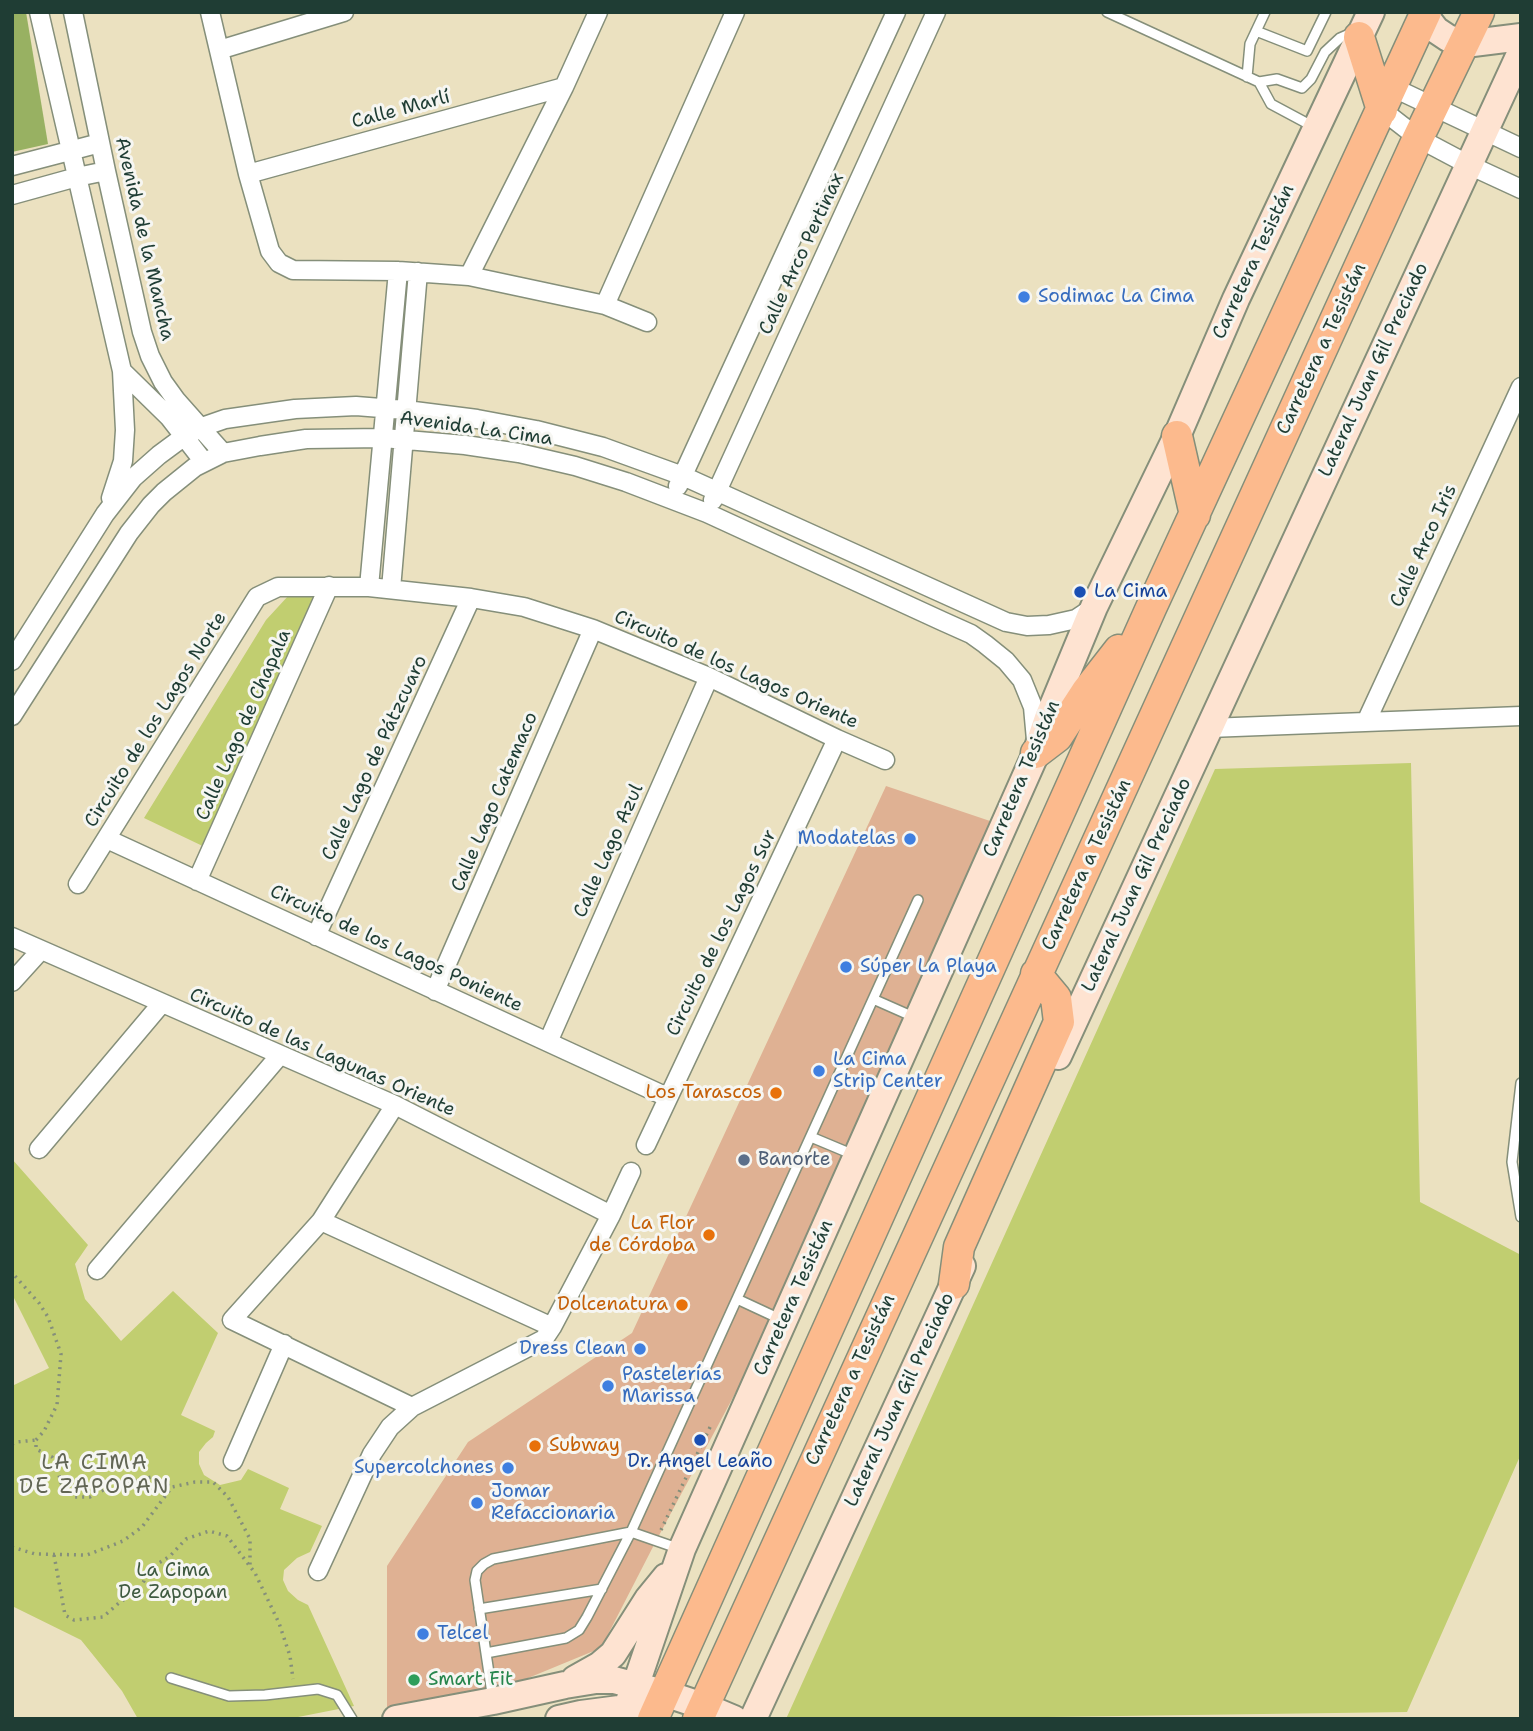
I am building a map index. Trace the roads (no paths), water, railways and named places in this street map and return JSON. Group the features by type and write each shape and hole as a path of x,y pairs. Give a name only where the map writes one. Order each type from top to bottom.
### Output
{"main road":[{"name":"Carretera a Tesistán","path":"699,1714 1418,138 1479,12"},
{"path":"643,1705 1195,515 1424,14 1436,30 1465,44 1521,37"},
{"path":"1365,26 1387,99"},
{"name":"Carretera Tesistán","path":"679,1557 1036,753 1094,607 1177,436 1236,299 1365,26"},
{"name":"Lateral Juan Gil Preciado","path":"753,1719 1521,52"},
{"path":"1177,436 1195,515"},
{"path":"1036,753 1056,737 1087,691 1151,608"},
{"path":"954,1284 959,1247 1059,1022 1056,998 1036,975"},
{"path":"643,1705 679,1557"},
{"path":"565,1685 600,1665 613,1654 679,1557"},
{"path":"396,1719 454,1713 493,1701 596,1680 614,1679 643,1705"},
{"path":"559,1719 643,1705 734,1719"}],"street":[{"path":"39,12 122,371 125,407 123,461 105,514"},
{"name":"Avenida de la Mancha","path":"74,12 106,171 142,332 150,356 176,400 223,453"},
{"path":"210,12 248,174 270,251 279,263 293,270 398,271 469,276 605,305 647,322"},
{"path":"219,50 344,12"},
{"path":"469,276 564,87 598,12"},
{"path":"605,305 736,12"},
{"name":"Calle Arco Pertinax","path":"672,499 896,12"},
{"name":"Calle Arco Pertinax","path":"707,513 936,12"},
{"name":"Calle Marlí","path":"248,174 564,87"},
{"path":"1387,99 1433,108 1521,148"},
{"path":"1387,99 1418,138 1521,189"},
{"path":"100,143 15,166 18,193 106,171"},
{"path":"369,587 398,271"},
{"path":"391,589 418,272"},
{"path":"390,362 410,364"},
{"path":"122,371 169,417 204,463"},
{"name":"Calle Arco Iris","path":"1366,722 1521,387"},
{"name":"Avenida La Cima","path":"12,662 105,514 133,478 159,455 202,427 225,419 283,410 356,406 477,419 603,447 683,476 1006,622 1049,625 1076,620 1094,607"},
{"name":"Avenida La Cima","path":"12,716 129,533 164,492 195,467 223,453 260,446 306,439 383,438 519,453 575,466 626,482 707,513 971,634 1006,661 1022,680 1033,707 1036,753"},
{"path":"379,486 399,488"},
{"name":"Calle Lago de Chapala","path":"197,881 329,586"},
{"name":"Circuito de los Lagos Oriente","path":"278,587 369,587 471,598 524,607 593,629 709,677 885,760"},
{"name":"Circuito de los Lagos Norte","path":"78,884 257,597 278,587"},
{"path":"942,621 951,596"},
{"name":"Calle Lago de Pátzcuaro","path":"316,936 471,598"},
{"name":"Calle Lago Catemaco","path":"435,991 593,629"},
{"name":"Calle Lago Azul","path":"548,1042 709,677"},
{"path":"1209,728 1521,716"},
{"name":"Circuito de los Lagos Sur","path":"646,1144 838,740"},
{"name":"Circuito de los Lagos Poniente","path":"107,839 667,1097"},
{"name":"Circuito de las Lagunas Oriente","path":"12,937 395,1105 611,1215"},
{"path":"12,982 41,950"},
{"path":"39,1149 162,1003"},
{"path":"97,1270 280,1055"},
{"path":"395,1105 321,1221 232,1320 412,1406"},
{"path":"318,1572 372,1454 390,1427 412,1406 544,1339 611,1215 631,1172"},
{"path":"321,1221 552,1327"},
{"path":"233,1461 284,1344"}],"lane":[{"path":"1107,12 1259,82 1271,104 1316,128"},
{"path":"1247,76 1250,44 1265,12"},
{"path":"1256,31 1307,51 1326,12"},
{"path":"1259,82 1277,79 1302,88 1311,79 1325,52 1340,38 1365,26"},
{"path":"486,1653 566,1638 579,1630 631,1532 918,900"},
{"path":"873,999 917,1019"},
{"path":"1521,1083 1511,1161 1521,1217"},
{"path":"811,1137 856,1156"},
{"path":"737,1299 783,1321"},
{"path":"493,1701 475,1580 477,1571 484,1564 493,1559 631,1532 679,1557"},
{"path":"479,1609 602,1589"},
{"path":"171,1678 229,1696 318,1689 337,1695 352,1719"}],"place":[{"name":"Sodimac La Cima","path":"1024,297"},
{"name":"La Cima","path":"1080,592"},
{"name":"Modatelas","path":"910,839"},
{"name":"Súper La Playa","path":"846,967"},
{"name":"La Cima Strip Center","path":"819,1071"},
{"name":"Los Tarascos","path":"776,1093"},
{"name":"Banorte","path":"744,1160"},
{"name":"La Flor de Córdoba","path":"709,1235"},
{"name":"Dolcenatura","path":"682,1305"},
{"name":"Dress Clean","path":"640,1349"},
{"name":"Pastelerías Marissa","path":"608,1386"},
{"name":"Dr. Angel Leaño","path":"700,1440"},
{"name":"Subway","path":"535,1446"},
{"name":"Supercolchones","path":"508,1468"},
{"name":"Jomar Refaccionaria","path":"477,1503"},
{"name":"Telcel","path":"423,1634"},
{"name":"Smart Fit","path":"414,1680"}],"district":[{"name":"LA CIMA DE ZAPOPAN","path":"95,1476"}],"park label":[{"name":"La Cima De Zapopan","path":"173,1582"}]}
